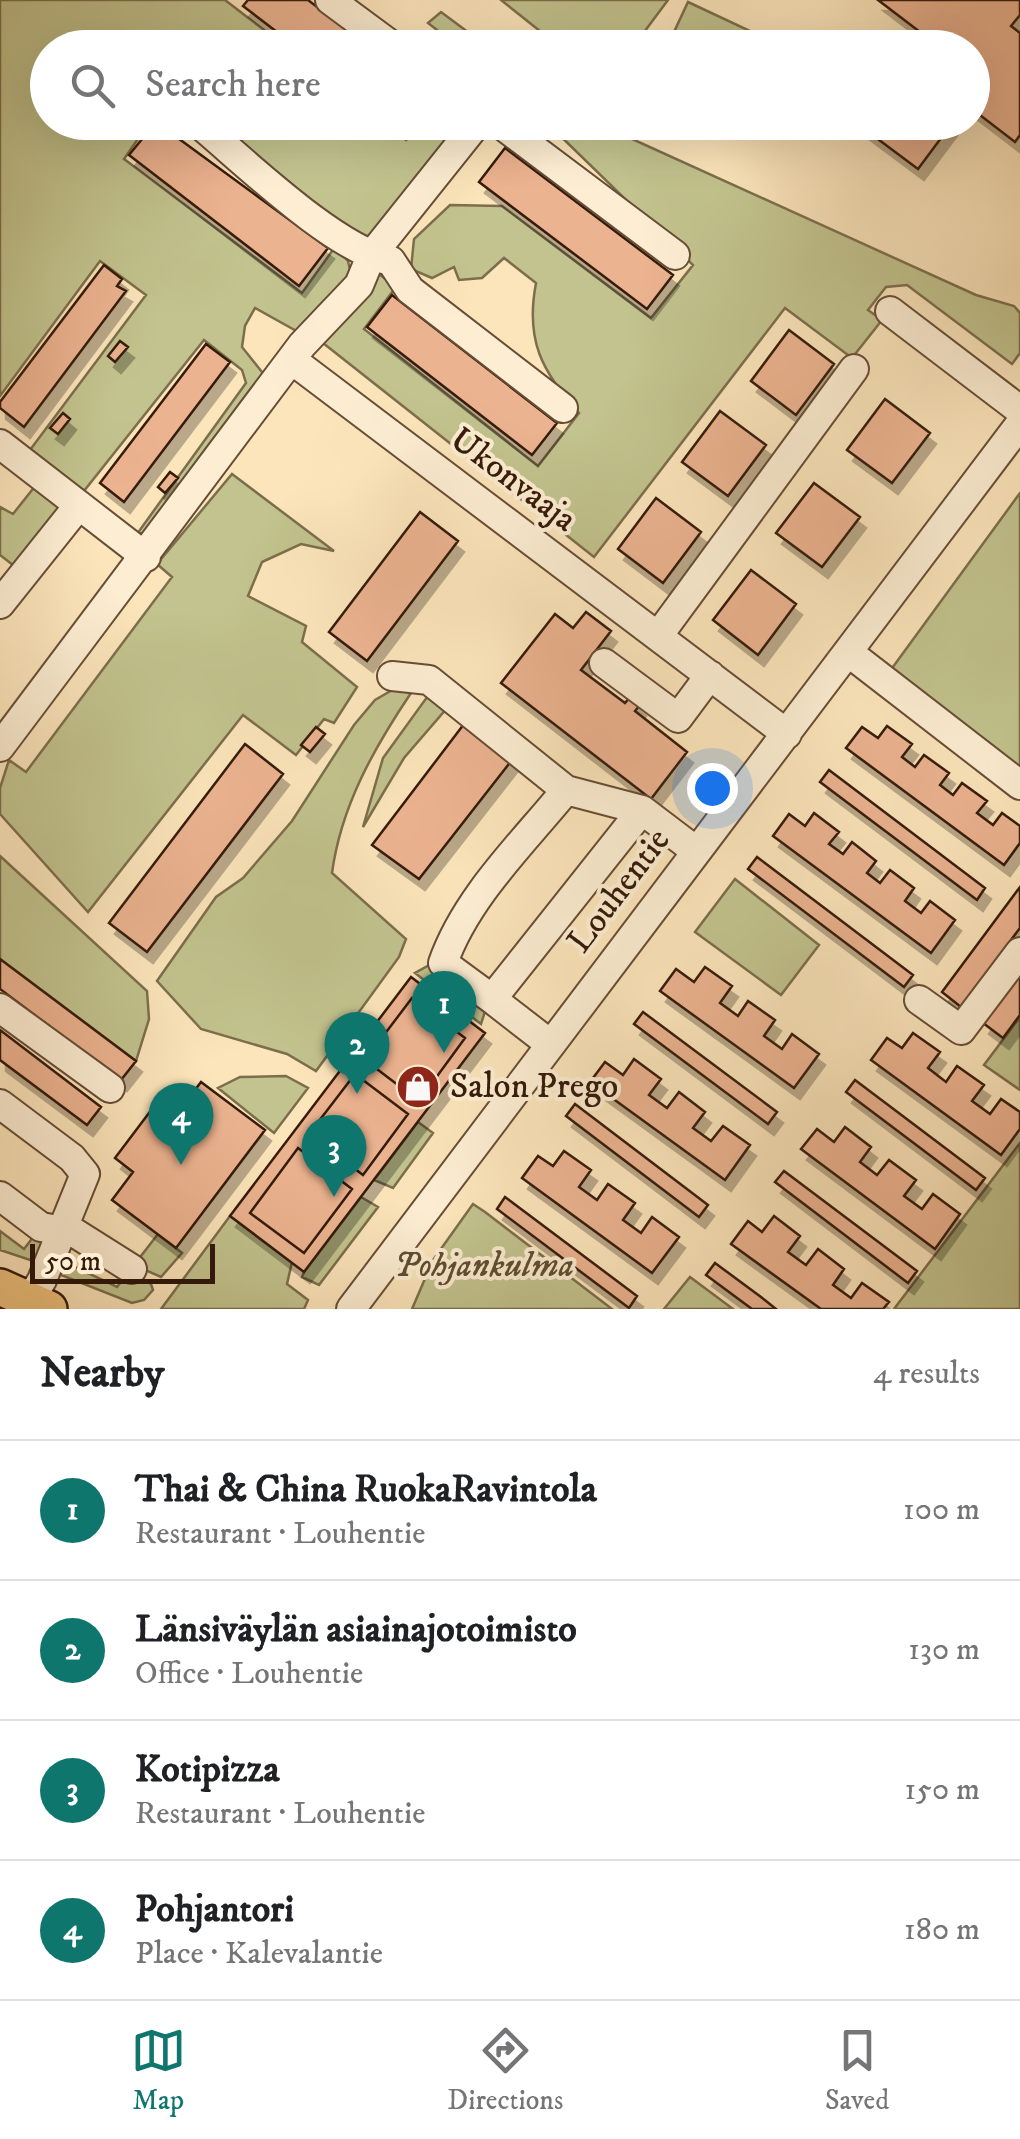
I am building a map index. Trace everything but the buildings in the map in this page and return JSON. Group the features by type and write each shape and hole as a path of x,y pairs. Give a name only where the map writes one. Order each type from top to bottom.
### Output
{"street":[{"path":"330,0 371,30"},
{"path":"219,140 337,235 371,256 392,261 410,290 564,408"},
{"path":"0,747 292,360 359,286 371,256 464,140"},
{"path":"522,140 675,255"},
{"path":"890,312 1020,410"},
{"name":"Ukonvaaja","path":"292,360 787,734"},
{"path":"658,636 854,369"},
{"name":"Louhentie","path":"352,1309 371,1278 390,1262 550,1044 1020,424"},
{"path":"0,444 146,557"},
{"path":"0,604 78,505"},
{"path":"848,652 1020,785"},
{"path":"604,663 678,718 710,676"},
{"path":"392,676 428,680 566,790 642,810 696,851"},
{"path":"550,1044 442,963 465,914 566,790"},
{"path":"492,999 642,810"},
{"path":"919,1000 961,1030 1020,952"},
{"path":"0,1008 110,1088"},
{"path":"0,1104 85,1174 62,1232 26,1302"},
{"path":"0,1196 41,1227 75,1233 132,1269"},
{"name":"Louhentie","path":"373,1309 390,1262"}],"green space":[{"path":"0,0 225,0 264,30 30,30 30,140 137,140 124,159 302,293 335,247 348,261 353,283 300,333 255,308 245,326 242,347 266,377 149,532 137,534 246,383 242,370 204,340 80,496 27,454 146,295 100,261 0,396"},
{"path":"501,0 668,0 646,30 539,30"},
{"path":"688,2 748,30 675,30"},
{"path":"441,12 465,30 437,30 428,23"},
{"path":"236,140 451,140 375,237 359,238"},
{"path":"565,140 634,140 976,295 1014,306 1020,313 1020,353 1012,364 907,285 886,287 868,310 882,320 852,358 785,308 594,557 323,343 379,274 396,287 364,329 538,466 579,413 555,383 540,354 533,322 536,283 504,258 482,278 459,280 454,267 432,278 411,269 414,239 450,205 502,206 651,318 693,265"},
{"path":"232,474 334,551 301,544 262,562 248,596 306,626 302,642 357,687 334,723 324,719 296,755 243,715 88,912 0,814 0,788 9,760 26,772 172,577 157,564"},
{"path":"36,485 66,507 18,569 0,555 0,507 13,514"},
{"path":"1020,493 1020,771 890,671"},
{"path":"394,689 411,693 361,778 343,824 332,873 406,939 399,957 316,1071 287,1054 201,1029 157,981 216,897 243,878 292,821 354,725 375,700"},
{"path":"430,693 447,708 404,758 363,827 383,758"},
{"path":"0,856 147,991 149,1019 136,1061 0,959"},
{"path":"735,879 819,945 781,995 695,932"},
{"path":"433,963 487,1005 481,1024 415,973"},
{"path":"1020,1017 1020,1090 984,1065"},
{"path":"286,1076 308,1088 274,1133 218,1088 240,1077"},
{"path":"418,1122 433,1133 393,1188 374,1180"},
{"path":"1020,1143 1020,1309 894,1309"},
{"path":"361,1197 378,1207 319,1285 302,1277 304,1272"},
{"name":"Pohjankulma","path":"473,1204 612,1309 412,1309 433,1260"},
{"path":"230,1216 292,1262 287,1284 308,1300 304,1309 161,1309"},
{"path":"0,1231 24,1249 37,1232 44,1242 36,1262 0,1250"},
{"path":"158,1234 182,1253 161,1277 134,1265"},
{"path":"63,1261 117,1287 130,1271 151,1284 153,1290 144,1300 132,1303 61,1275"},
{"name":"Pohjankulma","path":"690,1277 733,1309 664,1309"}],"place":[{"name":"Thai & China RuokaRavintola","path":"444,1053"},
{"name":"Salon Prego","path":"418,1087"},
{"name":"Länsiväylän asiainajotoimisto","path":"357,1094"},
{"name":"Pohjantori","path":"181,1165"},
{"name":"Kotipizza","path":"334,1197"}]}
